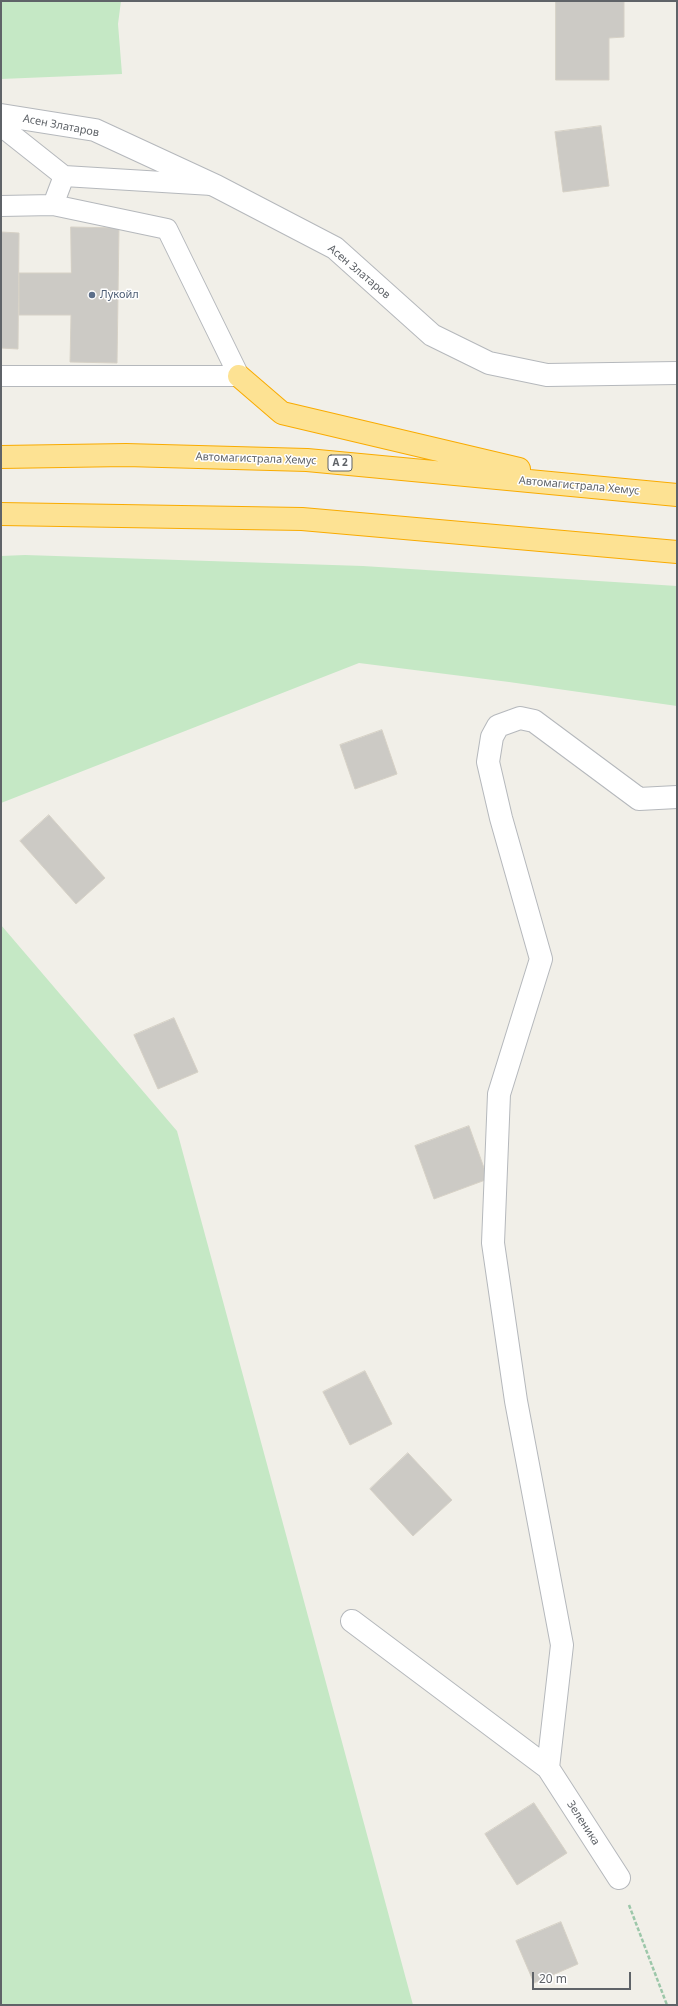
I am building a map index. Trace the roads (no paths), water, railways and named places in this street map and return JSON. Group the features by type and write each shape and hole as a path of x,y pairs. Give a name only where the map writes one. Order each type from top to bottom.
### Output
{"highway":[{"path":"239,376 282,413 600,489"},
{"name":"Автомагистрала Хемус","path":"1,457 126,455 307,460 600,489 677,495"},
{"path":"1,514 302,519 677,552"}],"street":[{"name":"Асен Златаров","path":"1,115 95,130 216,186 335,248 432,335 488,363 547,375 677,373"},
{"path":"548,1768 562,1645 516,1401 493,1243 499,1094 541,959 501,818 491,776 488,762 492,737 498,726 520,718 534,721 639,799 677,797"},
{"path":"352,1621 548,1768"},
{"name":"Зеленика","path":"548,1768 619,1878"}],"lane":[{"path":"1,126 64,176 216,186"},
{"path":"53,206 64,176"},
{"path":"1,206 53,206 167,230 239,376 1,376"}],"place":[{"name":"Лукойл","path":"92,295"}]}
